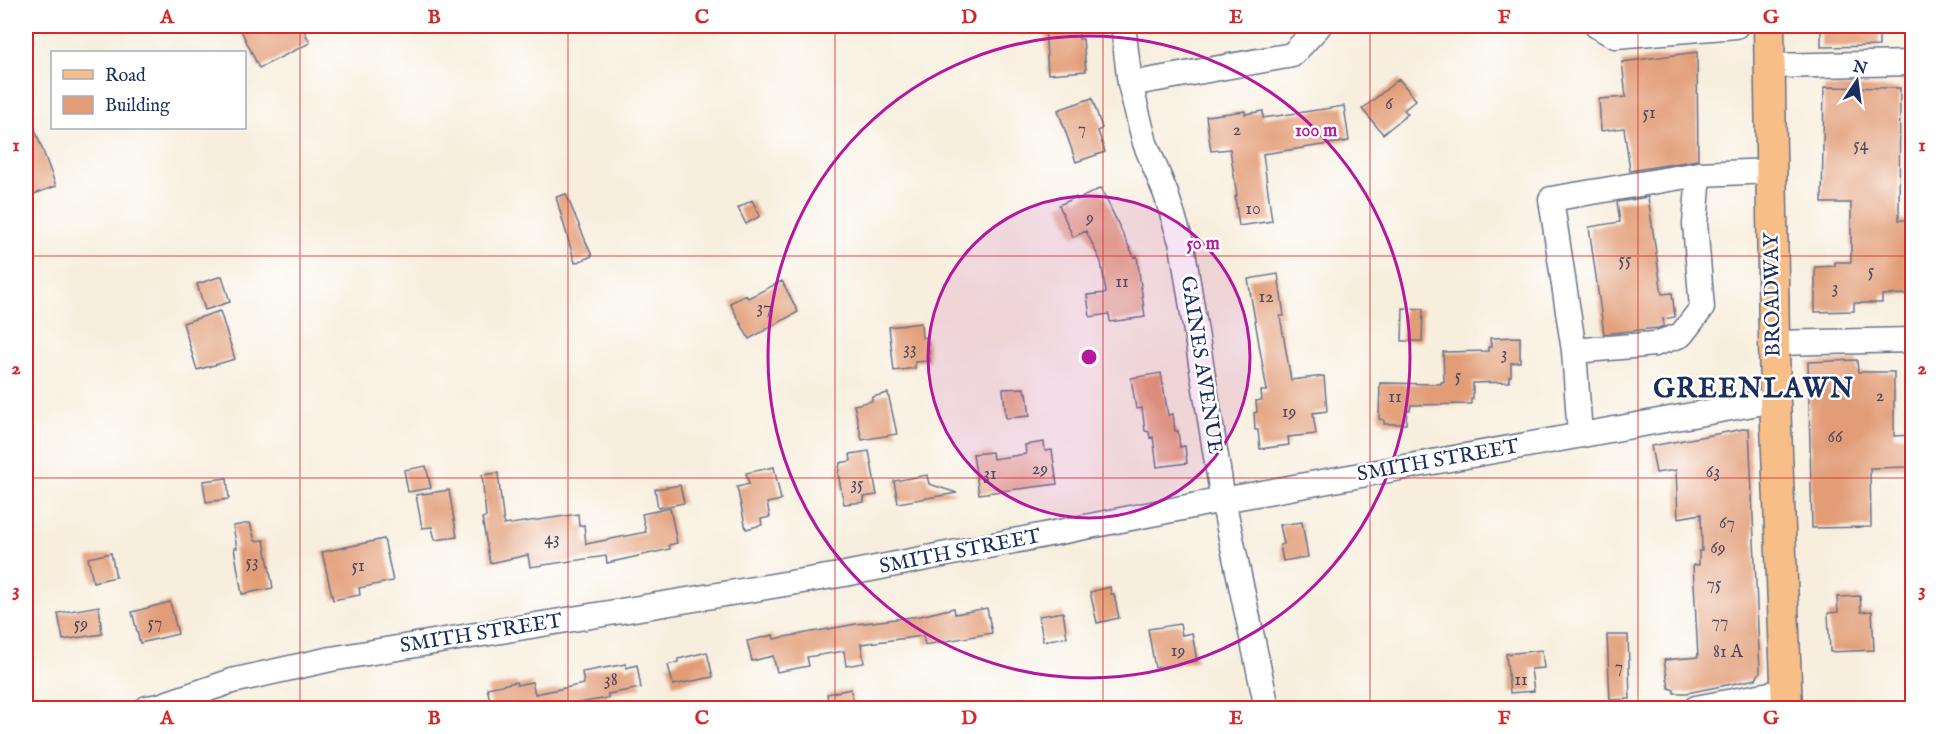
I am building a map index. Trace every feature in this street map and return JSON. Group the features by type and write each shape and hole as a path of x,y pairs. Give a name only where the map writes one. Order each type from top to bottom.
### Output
{"main road":[{"name":"BROADWAY","path":"1769,26 1775,400 1787,700"}],"street":[{"name":"GAINES AVENUE","path":"1123,26 1130,84 1145,143 1166,194 1182,245 1223,500 1267,708"},
{"path":"1130,84 1292,55 1319,26"},
{"path":"1597,26 1615,36 1736,26"},
{"path":"1770,66 1911,63 1912,61"},
{"path":"1580,435 1574,351 1551,199 1699,174 1771,171"},
{"path":"1574,351 1655,344 1682,335 1702,308 1695,224 1699,174"},
{"path":"1774,343 1912,340"},
{"name":"SMITH STREET","path":"155,708 232,681 331,659 845,574 1223,500 1775,400"},
{"path":"1696,708 1787,700"}],"building":[{"path":"239,26 302,26 310,43 259,68"},
{"path":"1045,26 1078,26 1079,39 1083,39 1086,71 1048,74"},
{"path":"1821,26 1879,26 1879,46 1821,47"},
{"path":"1697,52 1698,160 1630,171 1624,128 1601,131 1599,99 1626,97 1622,62"},
{"path":"1399,79 1416,100 1404,110 1408,114 1383,134 1362,109"},
{"path":"1824,87 1900,88 1899,220 1912,220 1912,294 1882,295 1882,303 1854,303 1854,311 1815,312 1815,267 1835,266 1835,262 1851,262 1851,203 1822,203"},
{"path":"1092,98 1102,128 1098,131 1105,152 1076,162 1058,110"},
{"path":"1344,106 1349,141 1263,154 1272,221 1239,226 1230,149 1211,151 1206,116 1263,111 1263,118"},
{"path":"26,108 56,186 26,197"},
{"path":"1101,188 1134,257 1137,256 1145,317 1110,322 1109,314 1090,317 1087,295 1106,293 1101,262 1086,231 1073,237 1059,205 1076,197 1077,200"},
{"path":"566,194 592,256 575,263 556,197"},
{"path":"1648,197 1662,294 1672,293 1675,317 1663,319 1664,326 1658,328 1604,334 1589,227 1620,222 1617,202"},
{"path":"752,200 760,216 746,224 738,208"},
{"path":"1278,274 1284,316 1280,316 1291,380 1324,376 1327,411 1313,413 1316,434 1288,437 1289,445 1260,449 1258,430 1255,430 1254,413 1257,412 1256,401 1262,400 1261,391 1267,391 1248,279"},
{"path":"222,276 230,302 205,310 197,284"},
{"path":"782,281 798,312 749,339 730,303 746,295 748,298"},
{"path":"1403,308 1423,309 1422,341 1402,341"},
{"path":"220,311 235,359 197,370 183,323"},
{"path":"921,323 922,338 927,337 930,361 915,362 915,368 894,371 889,327"},
{"path":"1520,337 1520,362 1511,363 1509,382 1473,383 1471,404 1411,405 1410,410 1407,410 1406,424 1384,424 1384,420 1379,419 1380,383 1441,384 1444,382 1443,352 1488,351 1488,347 1491,347 1490,338"},
{"path":"1857,360 1858,372 1894,372 1894,436 1912,435 1912,467 1870,468 1871,527 1812,528 1808,362"},
{"path":"1161,373 1168,415 1173,414 1180,447 1185,446 1187,463 1157,467 1153,437 1150,438 1149,432 1145,431 1142,408 1136,409 1131,378"},
{"path":"1024,388 1027,393 1030,416 1006,418 1003,389"},
{"path":"888,393 897,434 862,440 854,405 872,401 872,397"},
{"path":"1749,428 1760,672 1756,679 1687,693 1674,693 1674,690 1669,688 1664,660 1698,657 1693,565 1699,565 1699,551 1702,551 1701,514 1678,518 1676,470 1656,473 1651,446"},
{"path":"1044,442 1045,451 1052,450 1057,484 979,494 973,454 992,452 993,459 1026,454 1025,445"},
{"path":"869,451 877,495 864,497 864,502 844,504 838,474 840,463 851,461 850,454"},
{"path":"426,466 431,488 408,492 404,470"},
{"path":"774,467 781,500 767,503 770,517 761,519 762,525 746,529 737,487 749,484 746,473"},
{"path":"498,473 504,525 578,514 579,526 584,525 586,544 646,532 642,514 670,508 677,543 669,545 670,549 607,563 606,556 530,567 528,555 490,563 482,518 486,517 482,475"},
{"path":"927,475 929,484 957,493 898,503 894,481"},
{"path":"227,478 229,499 206,502 203,481"},
{"path":"680,485 684,503 658,508 655,489"},
{"path":"449,490 457,537 435,540 432,527 422,528 416,495"},
{"path":"1302,522 1308,557 1283,561 1280,545 1284,544 1280,525"},
{"path":"250,523 255,541 264,540 273,588 242,594 234,548 237,548 233,526"},
{"path":"384,539 393,581 359,588 360,595 333,600 322,552"},
{"path":"111,553 116,577 93,582 88,558"},
{"path":"1110,587 1111,594 1114,594 1119,618 1097,623 1090,592"},
{"path":"1860,596 1861,612 1872,611 1874,650 1830,652 1828,613 1838,612 1837,597"},
{"path":"170,602 178,634 140,643 132,612"},
{"path":"99,606 102,634 63,640 58,613"},
{"path":"954,608 955,614 987,608 992,633 925,645 923,636 861,644 864,663 846,666 844,651 807,657 809,666 777,672 773,656 752,661 747,641 773,635 774,639 856,624 920,616"},
{"path":"1063,612 1067,637 1043,641 1039,616"},
{"path":"1180,624 1182,635 1192,633 1197,661 1155,668 1148,629"},
{"path":"1607,635 1628,635 1630,699 1610,700"},
{"path":"1542,650 1544,668 1531,669 1534,691 1510,693 1506,654"},
{"path":"707,652 713,677 673,685 668,665 678,662 678,659"},
{"path":"626,664 626,668 637,665 641,688 608,694 608,698 573,704 574,708 492,708 487,688 516,682 517,685 532,682 535,694 584,684 582,672"},
{"path":"851,689 855,708 829,708 827,694"}],"district":[{"name":"GREENLAWN","path":"1754,390"}]}
